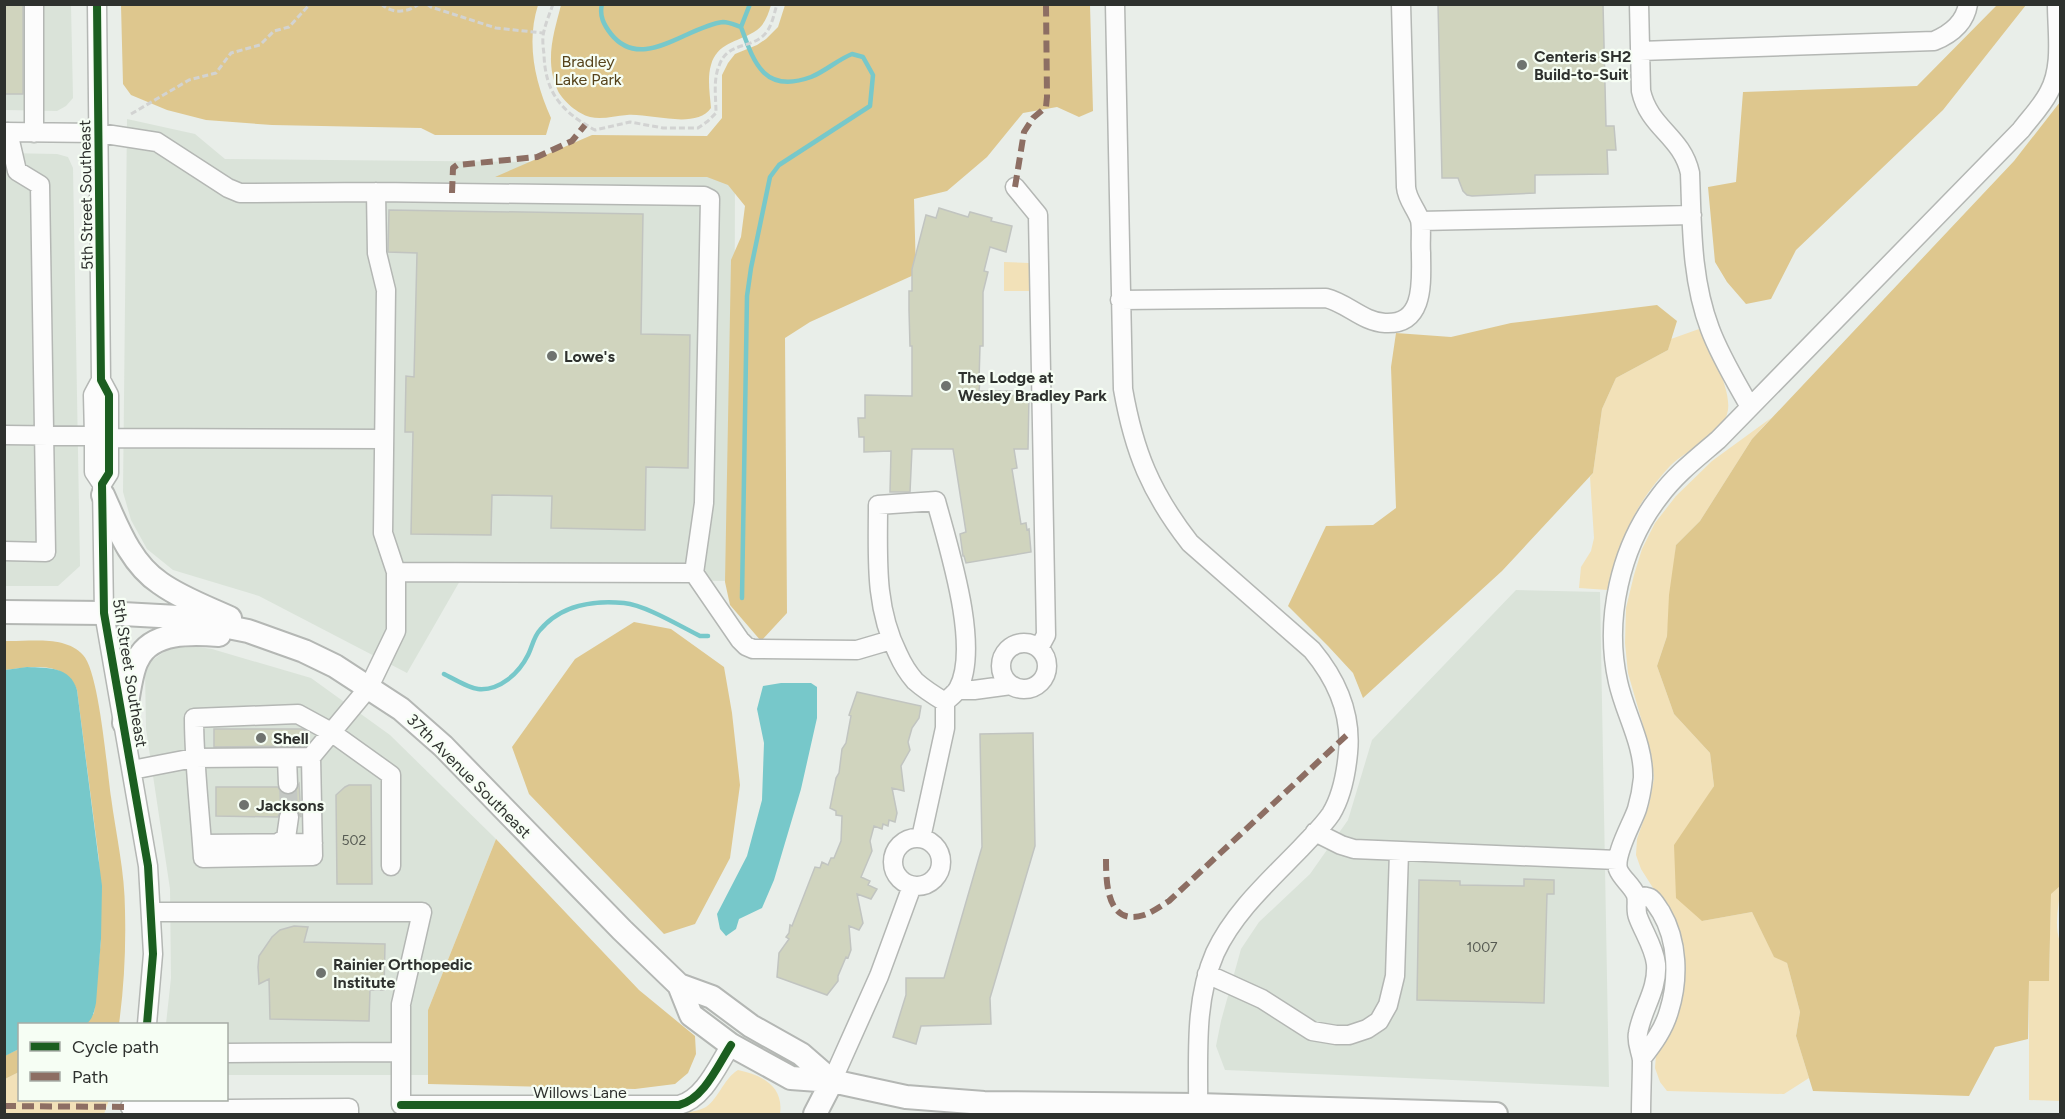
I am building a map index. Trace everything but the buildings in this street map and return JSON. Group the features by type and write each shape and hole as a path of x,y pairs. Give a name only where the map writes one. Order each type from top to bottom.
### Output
{"main road":[{"path":"103,489 122,538 151,576 178,594 274,640"},
{"name":"37th Avenue Southeast","path":"4,612 104,613 178,617 248,631 324,661 369,687 400,709 443,746 622,930 679,985 711,997 751,1026 801,1054 832,1082"},
{"path":"124,723 136,661 149,645 160,639 206,634 274,640"},
{"name":"37th Avenue Southeast","path":"679,985 691,1015 731,1045 792,1078 832,1082 906,1098 1198,1110 1496,1114"},
{"path":"815,1114 832,1082"}],"street":[{"path":"34,4 34,133"},
{"name":"5th Street Southeast","path":"97,4 101,380 109,395 101,437 109,473 103,489 104,613 148,866 153,954 147,1023"},
{"path":"1115,4 1124,397 1135,443 1153,488 1190,543 1312,650 1330,674 1344,702 1349,742 1343,785 1330,814 1240,913 1225,935 1207,974 1202,989 1200,1008 1198,1110"},
{"path":"1120,300 1326,298 1335,300 1372,321 1395,323 1404,319 1411,312 1422,292 1420,221 1407,195 1406,187 1401,4"},
{"path":"1639,4 1641,91 1647,112 1676,142 1687,160 1690,173 1694,261 1703,309 1719,351 1750,407"},
{"path":"1640,51 1934,41 1960,23 1966,16 1968,4"},
{"path":"1641,1114 1642,1058 1660,1034 1669,1013 1674,992 1676,966 1670,934 1663,915 1652,899 1636,896 1619,870 1617,860 1637,810 1643,778 1641,755 1618,683 1614,662 1614,619 1621,575 1634,540 1657,498 1670,483 1718,440 2021,130 2049,93 2058,63 2057,4"},
{"path":"4,551 46,552 40,185 17,171 6,132 99,134 157,142 228,188 240,193 376,192 704,196 710,199 704,503 694,573 704,591 740,640 753,649 857,650 891,640"},
{"path":"1015,186 1038,215 1047,635 1039,648"},
{"path":"376,192 376,253 386,290 383,533 396,572 396,631 369,687 331,732 311,757 313,856 203,858 200,801 194,758 194,718 298,714 331,732 391,775 391,867"},
{"path":"1420,221 1692,215"},
{"path":"4,435 384,439"},
{"path":"921,838 951,696 963,676 966,631 936,501 878,506 880,602 891,640 903,665 914,680 951,696 1011,685 1023,689 1029,688 1042,681 1048,668 1044,653 1039,648 1032,644 1018,644 1006,652 1001,666 1002,673 1011,685"},
{"path":"396,572 694,573"},
{"path":"132,770 194,758 311,757"},
{"path":"287,758 288,784"},
{"path":"278,843 286,838 289,817"},
{"path":"1315,832 1354,849 1617,860"},
{"path":"921,838 935,845 941,859 941,867 927,885 912,886 897,877 892,862 894,853 905,841 921,838"},
{"path":"202,844 313,843"},
{"path":"1207,974 1262,999 1312,1031 1348,1035 1367,1029 1379,1021 1388,1005 1395,976 1399,852"},
{"path":"832,1082 879,976 912,886"},
{"path":"151,912 422,912 401,1004 401,1052 228,1053"},
{"name":"Willows Lane","path":"401,1052 401,1105 442,1110 532,1110 687,1103 702,1089 731,1045"},
{"path":"130,1107 272,1112 349,1108 349,1114"}],"path":[{"path":"131,114 189,80 216,73 231,53 260,45 274,31 289,27 310,4"},
{"path":"381,4 386,9 400,12 412,9 419,4"},
{"path":"427,4 430,8 496,28 543,33"},
{"path":"554,4 543,33 544,73 555,98 577,120 595,130 630,122 663,128 698,128 716,113 716,75 723,58 727,52 765,34 777,4"}],"shaded area":[{"path":"5,5 71,5 73,98 57,111 5,110"},
{"path":"127,119 195,134 225,159 735,164 734,581 461,579 407,673 259,596 173,570 147,549 131,520 123,492"},
{"path":"5,153 57,154 68,157 73,168 80,566 58,586 5,586"},
{"path":"1004,262 1029,263 1029,291 1004,291"},
{"path":"1699,329 1723,379 1728,400 1725,419 1712,435 1670,466 1647,494 1623,539 1608,590 1579,588 1581,567 1591,551 1594,538 1590,477 1593,473 1602,409 1616,378 1668,350 1671,339"},
{"path":"1771,418 1752,439 1700,521 1676,545 1667,636 1657,666 1674,714 1710,753 1714,786 1702,806 1702,921 1752,912 1774,956 1787,963 1800,1012 1796,1036 1809,1078 1784,1094 1667,1091 1660,1082 1655,1068 1656,1055 1676,1013 1662,902 1641,869 1636,855 1637,839 1649,805 1654,778 1651,753 1628,673 1625,643 1626,608 1642,549 1655,523 1676,496 1712,461"},
{"path":"1516,590 1600,592 1609,1087 1225,1070 1216,1046 1241,949 1259,922 1310,874 1348,820 1372,740"},
{"path":"183,645 212,649 311,678 390,735 496,839 428,1010 428,1075 228,1075 228,1023 166,1023 171,978 170,889 146,729 145,670 150,662 168,649"},
{"path":"2060,886 2057,921 2060,942 2060,1101 2029,1100 2029,980 2049,980 2051,893"},
{"path":"738,1070 770,1083 778,1096 780,1114 622,1114 631,1112 684,1113 704,1108 713,1101 728,1079"},
{"path":"18,1072 18,1101 109,1101 104,1114 5,1114 5,1079"}],"green space":[{"name":"Bradley Lake Park","path":"561,4 771,5 760,27 728,44 714,58 709,75 711,108 704,115 695,118 672,119 637,115 595,118 581,113 567,103 560,95 554,80 551,58"},
{"path":"121,5 538,5 534,19 534,62 551,118 546,135 435,135 421,128 272,125 206,120 167,110 131,95 123,84"},
{"path":"785,5 1090,5 1093,111 1079,117 1057,107 1023,113 987,157 947,191 914,199 916,274 810,322 785,338 787,613 761,641 730,605 725,582 731,260 741,237 745,206 728,185 707,177 495,177 592,135 707,136 722,118 722,75 728,63 735,54 757,45 778,27"},
{"path":"1997,5 2026,5 1943,110 1796,250 1771,299 1746,304 1727,282 1715,262 1708,187 1736,182 1743,92 1917,86"},
{"path":"2060,102 2060,886 2051,894 2049,981 2029,981 2028,1039 1995,1047 1969,1096 1813,1091 1796,1036 1800,1012 1787,963 1774,957 1752,912 1702,921 1676,898 1674,845 1714,786 1710,753 1674,714 1657,666 1667,636 1669,595 1676,545 1700,521 1752,439 2014,161"},
{"path":"1657,305 1677,321 1668,350 1616,378 1602,409 1593,473 1502,571 1363,698 1353,673 1288,606 1326,526 1373,525 1396,508 1391,367 1396,333 1451,337 1511,323"},
{"path":"634,622 671,629 724,667 740,785 730,858 695,924 664,934 529,794 512,747 575,659"},
{"path":"4,641 57,642 83,655 94,680 102,722 125,896 124,968 119,1023 87,1023 94,1013 101,939 99,860 77,690 71,680 56,670 36,667 5,670"},
{"path":"496,839 639,990 695,1036 696,1054 688,1073 675,1084 635,1089 428,1084 428,1010"},
{"path":"18,1049 18,1072 5,1079 4,1056"}],"water":[{"path":"27,667 50,668 64,672 74,682 77,690 102,886 101,939 93,1015 87,1023 18,1023 18,1050 5,1056 5,670"},
{"path":"781,683 811,683 817,687 817,718 801,789 774,880 762,908 739,919 736,929 726,936 720,929 717,914 747,856 762,800 764,743 757,709 763,686"}],"waterway":[{"path":"602,4 603,20 611,34 623,45 637,49 665,44 709,25 725,22 741,27 756,63 772,78 795,81 811,77 852,54 863,57 873,75 870,106 779,165 770,177 747,296 742,598"},
{"path":"741,27 750,4"},
{"path":"444,674 478,689 501,684 519,668 528,655 536,635 548,622 568,610 601,602 624,603 642,608 700,636 708,636"}],"tunnel":[{"path":"288,784 289,817"}],"marked path":[{"path":"1015,187 1024,132 1033,118 1046,107 1046,4"},
{"path":"452,193 453,168 457,165 537,157 572,141 585,125"},
{"path":"1106,859 1108,890 1116,909 1122,915 1132,917 1151,912 1169,901 1349,733"},
{"path":"4,1106 130,1107"}],"cycle path":[{"path":"97,4 101,380 109,395 109,473 102,484 104,613 148,866 153,954 147,1023"},
{"path":"401,1105 679,1105 688,1102 703,1089 731,1045"}],"place":[{"name":"Centeris SH2 Build-to-Suit","path":"1522,65"},
{"name":"Lowe's","path":"552,356"},
{"name":"The Lodge at Wesley Bradley Park","path":"946,386"},
{"name":"Shell","path":"261,738"},
{"name":"Jacksons","path":"244,805"},
{"name":"Rainier Orthopedic Institute","path":"321,973"}]}
